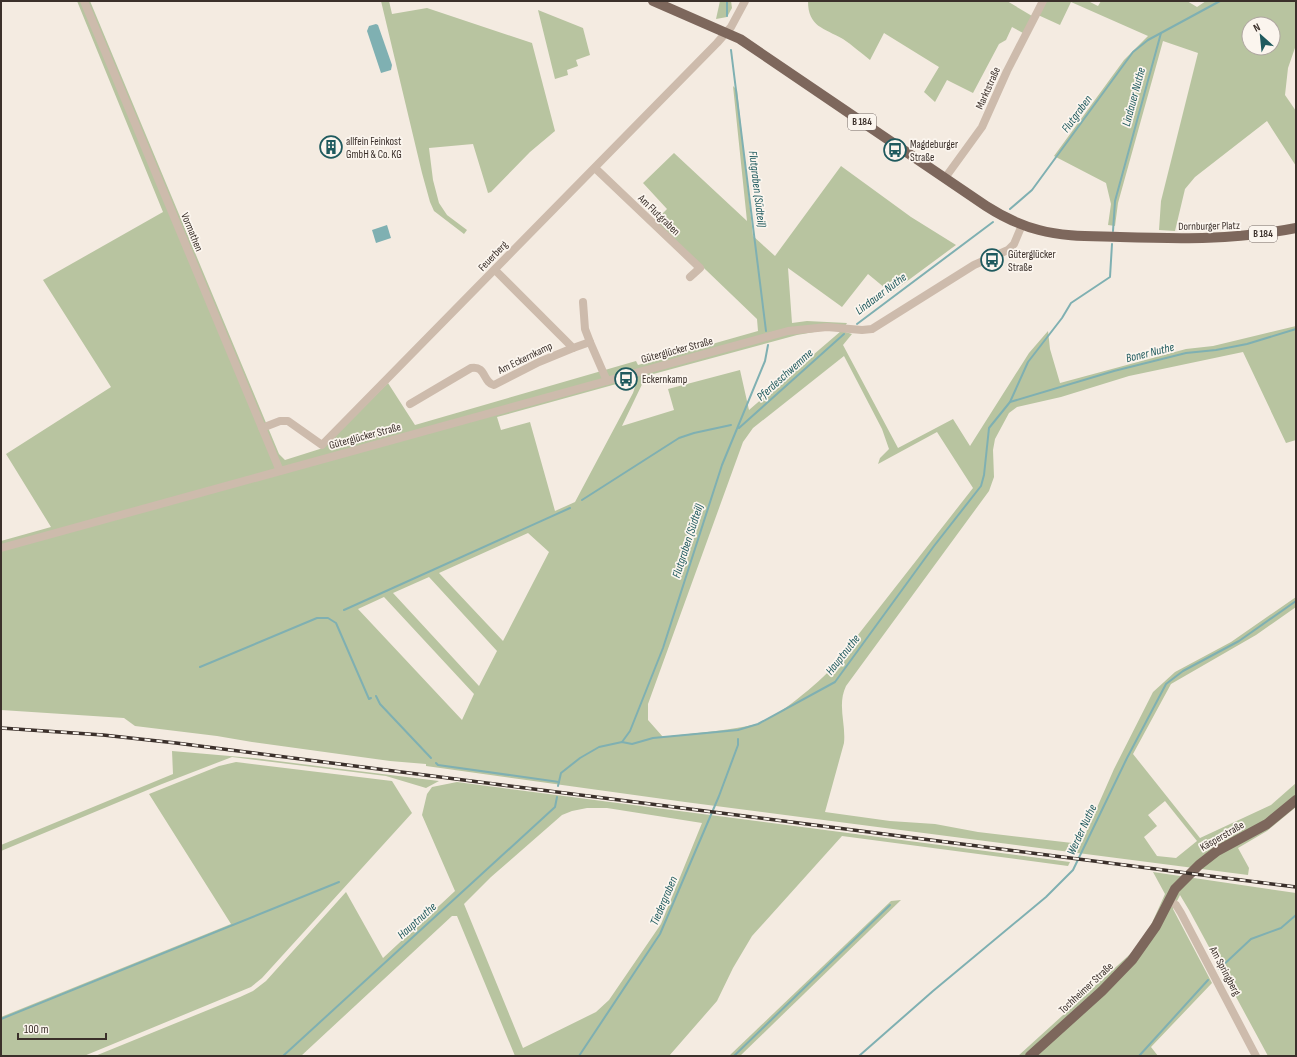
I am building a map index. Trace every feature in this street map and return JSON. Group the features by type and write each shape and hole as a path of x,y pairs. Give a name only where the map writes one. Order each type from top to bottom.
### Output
{"main road":[{"name":"B 184","path":"653,1 726,32 752,47 1002,216 1022,225"},
{"name":"Dornburger Platz","path":"1022,225 1061,234 1122,237 1230,238 1296,228"},
{"name":"Käsperstraße","path":"1152,932 1179,885 1203,861 1266,824 1296,800"},
{"name":"Tochheimer Straße","path":"1030,1056 1115,978 1136,955 1152,932"}],"street":[{"name":"Vormathen","path":"84,1 280,471"},
{"name":"Feuerberg","path":"262,428 280,421 288,421 322,445 595,168 726,32 745,1"},
{"name":"Marktstraße","path":"945,178 982,128 1007,71 1043,1"},
{"name":"Am Flutgraben","path":"595,168 700,268 690,278"},
{"name":"Güterglücker Straße","path":"1,548 788,332 808,328 837,327 868,330 876,328 974,265 1008,250 1014,244 1022,225"},
{"name":"Am Eckernkamp","path":"495,270 573,348"},
{"path":"583,302 585,329 607,381"},
{"name":"Am Eckernkamp","path":"410,404 471,368 475,367 481,370 488,382 494,385 539,362 590,342"},
{"name":"Am Springberg","path":"1169,900 1176,905 1181,913 1256,1056"}],"green space":[{"path":"77,1 90,1 279,454 285,460 323,448 388,383 415,425 636,361 638,365 758,331 757,319 655,221 667,209 643,183 674,153 747,221 733,86 737,90 753,236 775,256 841,166 911,217 956,245 891,293 868,274 842,307 788,268 792,323 807,321 847,323 842,331 852,334 843,345 898,448 953,419 970,446 1029,353 1048,331 1050,349 1060,383 1186,349 1213,346 1296,326 1296,440 1286,443 1243,352 1129,376 1061,397 1017,407 1009,413 995,439 993,450 994,477 989,491 846,686 842,700 844,743 825,812 890,821 935,824 978,832 1081,844 1114,769 1153,692 1175,672 1231,642 1296,597 1296,607 1256,635 1171,684 1133,754 1200,838 1271,805 1296,783 1296,807 1267,831 1238,848 1249,868 1248,875 685,802 426,766 426,764 390,761 217,736 135,726 124,718 1,710 1,541 51,527 6,454 111,387 43,280 163,212","holes":["820,331 841,331 749,410 740,370 668,389 674,410 622,426 646,376 797,335","844,356 882,429 889,449 880,458 878,464 937,432 973,488 836,663 821,679 799,698 776,715 757,724 663,737 648,720 648,704 743,442 753,428","638,378 633,393 575,502 555,511 530,422 501,430 497,417","528,533 549,552 503,641 439,573","429,577 497,651 479,686 393,593","384,597 474,694 462,720 358,609","1165,801 1197,841 1176,858 1157,856 1144,837 1157,826 1148,815"]},
{"path":"381,1 389,1 392,14 427,8 532,43 555,131 530,152 491,192 488,193 473,144 429,148 433,180 439,203 447,215 467,230 464,234 434,211 430,202"},
{"path":"720,1 731,1 732,8 727,17 716,19"},
{"path":"808,1 1007,1 1032,16 1039,1 1088,1 1098,6 1101,1 1187,1 1197,7 1206,1 1296,1 1296,45 1288,68 1285,95 1296,111 1296,166 1267,121 1195,177 1185,189 1175,231 1159,230 1161,201 1198,53 1163,41 1118,203 1115,226 1108,225 1111,204 1106,183 1054,156 1124,60 1148,36 1071,2 1060,25 1038,15 1023,33 1012,27 1006,40 999,44 973,93 947,80 935,102 924,92 939,67 884,33 870,60 843,39 818,26 811,16"},
{"path":"538,10 583,28 590,55 576,60 578,66 567,70 568,75 555,79"},
{"path":"172,751 253,758 439,781 426,788 386,776 232,757 162,784 1,851 1,845 173,774"},
{"path":"236,762 392,781 412,813 262,978 251,987 84,1056 1,1056 1,1017 231,924 149,794 219,766"},
{"path":"457,782 1070,862 1068,866 842,836 752,936 733,968 717,1001 669,1056 515,1056 457,916 452,916 301,1056 95,1056 253,991 266,981 346,892 383,958 455,891 422,815 427,794 432,787","holes":["587,808 607,808 702,823 661,924 609,1000 596,1012 523,1048 464,904 491,877 562,815"]},
{"path":"1153,872 1296,893 1296,1056 1268,1056 1180,895 1173,909 1212,983 1151,1047 1158,1056 1018,1056 1139,946 1147,934 1165,894"},
{"path":"901,900 740,1056 729,1056 891,901"}],"water":[{"path":"376,24 378,25 392,65 391,70 381,73 367,31 369,26"},
{"path":"387,225 391,238 376,243 372,230"}],"waterway":[{"name":"Flutgraben (Südteil)","path":"727,1 727,16"},
{"name":"Flutgraben","path":"1010,209 1032,190 1133,52 1148,40 1220,1"},
{"name":"Lindauer Nuthe","path":"1113,231 1115,201 1161,33"},
{"name":"Flutgraben (Südteil)","path":"731,50 766,331"},
{"name":"Lindauer Nuthe","path":"857,324 993,222"},
{"name":"Hauptnuthe","path":"558,786 561,773 580,758 599,747 622,742 632,744 653,738 738,730 758,724 835,682 934,546 981,486 984,475 989,428 1010,402 1028,362 1062,318 1071,303 1110,277 1112,244"},
{"name":"Boner Nuthe","path":"1010,402 1114,371 1186,353 1216,350 1247,344 1296,329"},
{"name":"Pferdeschwemme","path":"739,428 844,334"},
{"name":"Flutgraben (Südteil)","path":"622,742 630,731 663,648 722,465 765,361 768,345"},
{"path":"582,500 679,438 694,433 731,425"},
{"path":"344,610 570,508"},
{"name":"Werder Nuthe","path":"859,1056 933,991 1046,897 1073,870 1127,758 1166,684 1183,671 1239,641 1296,601"},
{"path":"200,667 317,618 328,618 336,623 369,699 371,698"},
{"path":"376,696 380,704 431,758"},
{"name":"Tiedergraben","path":"579,1056 660,934 719,796 738,745 738,739"},
{"path":"436,763 438,765 559,782"},
{"name":"Hauptnuthe","path":"283,1056 555,807 557,797"},
{"path":"1,1019 339,882"},
{"path":"734,1056 890,905"},
{"path":"1219,969 1251,939 1281,928 1296,915"},
{"path":"1139,1056 1208,980"}],"railway":[{"path":"1,728 103,735 176,743 1296,887"}],"place":[{"name":"allfein Feinkost GmbH & Co. KG","path":"331,147"},
{"name":"Magdeburger Straße","path":"895,150"},
{"name":"Güterglücker Straße","path":"992,260"},
{"name":"Eckernkamp","path":"626,379"}]}
